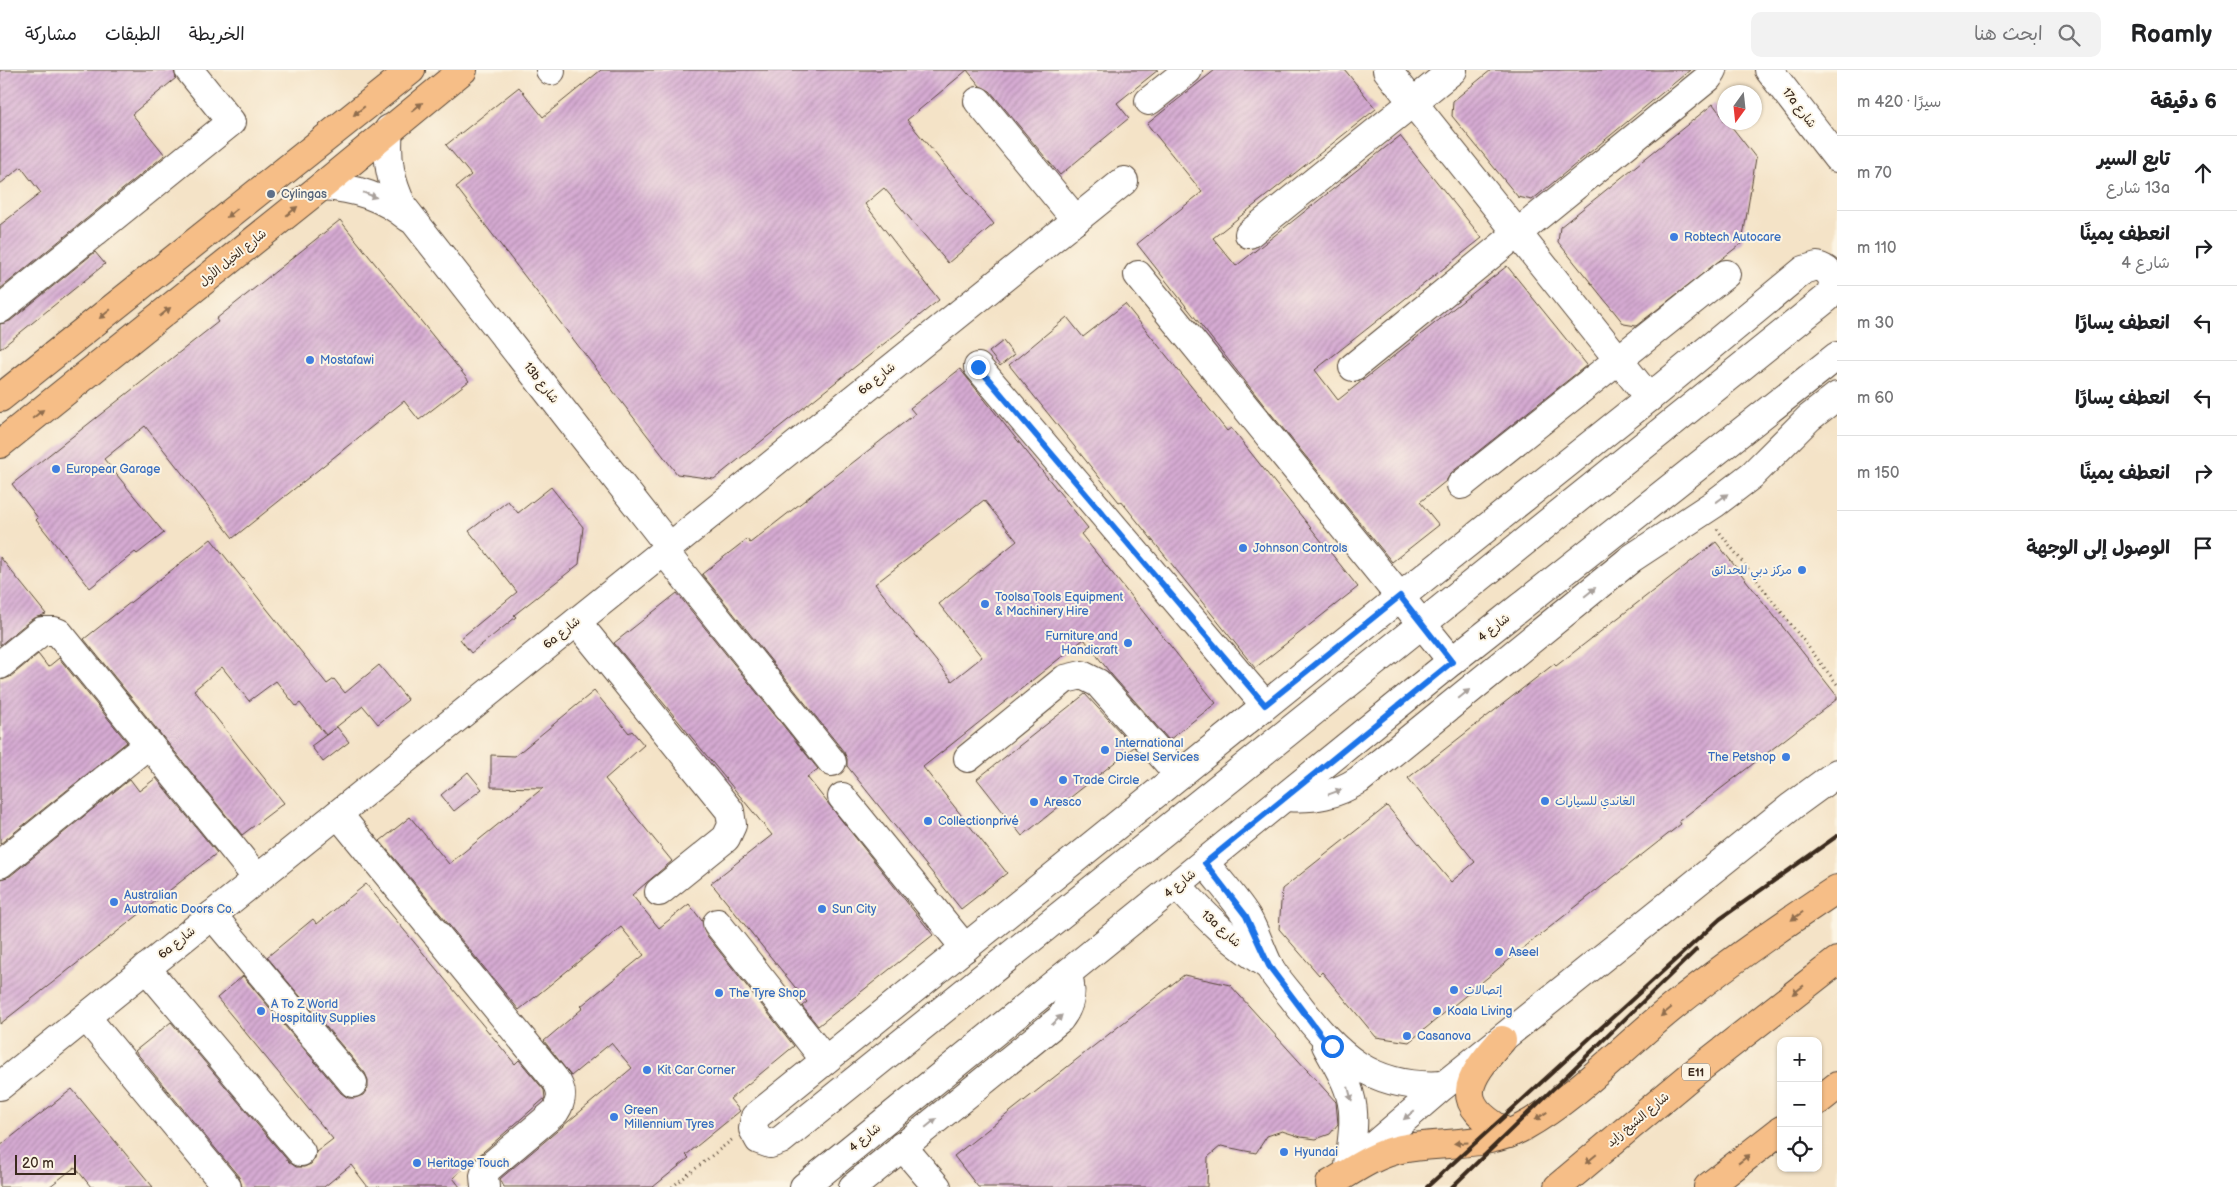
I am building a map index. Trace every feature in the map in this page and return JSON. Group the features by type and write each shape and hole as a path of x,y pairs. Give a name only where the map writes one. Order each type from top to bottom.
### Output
{"main road":[{"path":"0,398 411,70"},
{"name":"شارع الخيل الأول","path":"0,444 322,186 463,70"},
{"path":"1335,1179 1388,1152 1431,1144 1488,1140 1509,1134 1561,1102 1673,1006 1837,889"},
{"name":"شارع الشيخ زايد","path":"1558,1187 1694,1073 1837,960"},
{"path":"1502,1040 1474,1074 1470,1085 1470,1094 1472,1107 1480,1116 1509,1134"},
{"path":"1822,1098 1837,1086"},
{"path":"1712,1185 1777,1133"}],"street":[{"path":"0,309 231,122 189,70"},
{"path":"1149,101 1188,70"},
{"path":"1387,70 1649,398"},
{"path":"1249,234 1453,70"},
{"path":"1353,367 1704,81 1713,70"},
{"name":"17a شارع","path":"1769,70 1835,152 1837,173"},
{"path":"978,101 1076,220"},
{"name":"13b شارع","path":"390,129 388,161 390,178 403,207 832,762"},
{"name":"6a شارع","path":"0,1086 1124,180"},
{"name":"13b شارع","path":"322,186 339,187 371,195 386,202 413,220"},
{"path":"1817,266 1830,272 1834,286 1827,298 781,1140 770,1144 759,1140 753,1129 753,1123 760,1113 1400,596 1649,398 1804,270 1817,266"},
{"path":"1461,485 1726,274"},
{"path":"1138,275 1452,662"},
{"path":"1287,797 1312,798 1325,796 1348,787 1359,780 1632,558 1703,511 1752,475 1809,418 1832,400 1831,361"},
{"name":"شارع 4","path":"804,1187 1452,662 1831,361"},
{"path":"978,367 1265,705"},
{"path":"577,622 730,811 732,825 726,838 659,892"},
{"path":"0,665 42,632 54,631 59,634 257,878"},
{"path":"968,758 1065,678 1082,675 1098,682 1179,775"},
{"path":"0,864 149,744"},
{"path":"1335,1179 1444,1085 1792,806 1837,773"},
{"path":"842,797 965,948"},
{"path":"338,814 554,1078 561,1090 562,1098 555,1112 486,1170 484,1176 485,1187"},
{"name":"13a شارع","path":"1205,863 1246,916 1269,966 1321,1035 1350,1095 1354,1119 1335,1179"},
{"name":"13a شارع","path":"1177,886 1211,923 1269,966"},
{"path":"212,914 352,1083"},
{"path":"717,923 825,1060"},
{"path":"941,966 964,994"},
{"path":"146,968 301,1152"},
{"path":"853,1187 1060,1019 1066,1012 1071,994 1068,974"},
{"path":"86,1017 227,1187"},
{"name":"13a شارع","path":"1321,1035 1345,1056 1372,1074 1403,1084 1420,1087 1444,1085"},
{"path":"902,1146 937,1187"}],"path":[{"path":"1703,511 1837,684"},
{"path":"672,1187 753,1123"}],"building":[{"path":"0,70 174,70 176,78 132,114 165,155 0,289 0,225 41,193 21,167 0,184"},
{"path":"601,70 967,70 907,120 994,224 948,263 884,188 865,204 939,300 714,479 677,474 456,187 471,175 446,145 519,87 543,117"},
{"path":"967,70 1158,70 1117,103 1129,118 1060,175 990,91 980,86"},
{"path":"1215,70 1345,70 1376,109 1213,238 1236,266 1400,136 1482,238 1315,370 1338,400 1507,266 1587,365 1451,473 1446,481 1420,502 1439,525 1392,562 1263,404 1137,244 1202,192 1147,124"},
{"path":"1491,70 1690,70 1532,200 1518,197 1452,116 1453,101"},
{"path":"1713,104 1717,109 1717,130 1734,130 1756,158 1742,243 1636,326 1624,324 1558,242 1560,227"},
{"path":"340,220 469,381 419,420 404,401 233,538 145,426 104,459 164,533 137,554 135,552 90,588 36,520 38,518 12,484 218,322 216,319"},
{"path":"95,252 105,264 0,349 0,324 10,321"},
{"path":"1125,304 1227,431 1231,428 1358,587 1255,668 1009,365 1067,317 1083,337"},
{"path":"1003,341 1014,355 1000,366 989,352"},
{"path":"960,369 1088,528 1081,534 1216,703 1169,740 1111,674 1084,639 923,767 1007,873 961,909 847,766 844,752 702,574 747,539 750,543 915,414 910,408","holes":["984,500 1017,541 939,604 982,657 952,681 875,584"]},
{"path":"551,487 583,527 579,564 514,615 516,617 471,653 460,639 517,592 469,531 508,501 518,513"},
{"path":"211,539 327,684 334,679 345,693 379,665 408,700 378,724 363,706 326,735 300,703 296,706 276,681 249,701 222,667 194,690 284,803 242,835 84,639"},
{"path":"1716,542 1837,696 1837,699 1679,821 1681,824 1526,946 1409,1042 1376,1037 1322,972 1319,975 1279,929 1282,889 1387,806 1451,882 1475,862 1408,778 1554,664 1556,666"},
{"path":"0,557 46,614 32,619 0,645"},
{"path":"677,593 818,769 807,777 933,935 818,1026 802,1006 807,1002 711,883 772,835 614,643"},
{"path":"38,654 48,667 59,658 127,742 0,844 0,680 10,677"},
{"path":"594,691 629,733 632,731 644,745 605,779 672,861 632,895 659,928 689,904 702,921 705,933 794,1046 730,1099 740,1111 686,1155 689,1158 653,1187 504,1187 500,1179 632,1068 611,1043 571,1076 544,1041 583,1008 581,1006 644,955 621,927 519,1010 380,841 410,817 449,864 543,788 491,787 491,755 515,756"},
{"path":"1085,694 1134,747 1022,836 977,779"},
{"path":"337,727 349,742 323,762 311,746"},
{"path":"468,772 482,789 454,811 441,795"},
{"path":"156,778 217,853 0,1024 0,879 10,876 130,779 139,791"},
{"path":"366,884 515,1064 519,1060 544,1090 545,1098 453,1178 460,1187 368,1187 351,1165 324,1187 242,1187 239,1177 135,1051 171,1022 289,1162 296,1167 304,1167 311,1164 316,1152 333,1139 217,998 243,976 341,1093 348,1098 363,1095 368,1088 368,1080 365,1073 267,957 313,919 317,924"},
{"path":"1184,975 1230,985 1336,1102 1338,1124 1330,1134 1316,1139 1282,1131 1267,1136 1256,1153 1221,1146 1208,1157 1207,1187 978,1187 954,1156"},
{"path":"72,1089 153,1187 91,1187 75,1167 49,1187 0,1187 0,1146"}],"railway":[{"path":"1427,1187 1720,919 1837,836"},
{"path":"1452,1187 1696,950"}],"place":[{"name":"Cylingas","path":"271,194"},
{"name":"Robtech Autocare","path":"1674,237"},
{"name":"Mostafawi","path":"310,360"},
{"name":"Europear Garage","path":"56,469"},
{"name":"Johnson Controls","path":"1243,548"},
{"name":"مركز دبي للحدائق","path":"1802,570"},
{"name":"Toolsa Tools Equipment & Machinery Hire","path":"985,604"},
{"name":"Furniture and Handicraft","path":"1128,643"},
{"name":"International Diesel Services","path":"1105,750"},
{"name":"The Petshop","path":"1786,757"},
{"name":"Trade Circle","path":"1063,780"},
{"name":"الغاندي للسيارات","path":"1545,801"},
{"name":"Aresco","path":"1034,802"},
{"name":"Collectionprivé","path":"928,821"},
{"name":"Australian Automatic Doors Co.","path":"114,902"},
{"name":"Sun City","path":"822,909"},
{"name":"Aseel","path":"1499,952"},
{"name":"إتصالات","path":"1454,990"},
{"name":"The Tyre Shop","path":"719,993"},
{"name":"A To Z World Hospitality Supplies","path":"261,1011"},
{"name":"Koala Living","path":"1437,1011"},
{"name":"Casanova","path":"1407,1036"},
{"name":"Kit Car Corner","path":"647,1070"},
{"name":"Green Millennium Tyres","path":"614,1117"},
{"name":"Hyundai","path":"1284,1152"},
{"name":"Heritage Touch","path":"417,1163"}],"route":[{"path":"978,367 1265,705 1400,596 1452,662 1205,863 1234,898 1246,916 1263,949 1269,966 1321,1035 1332,1046"}]}
